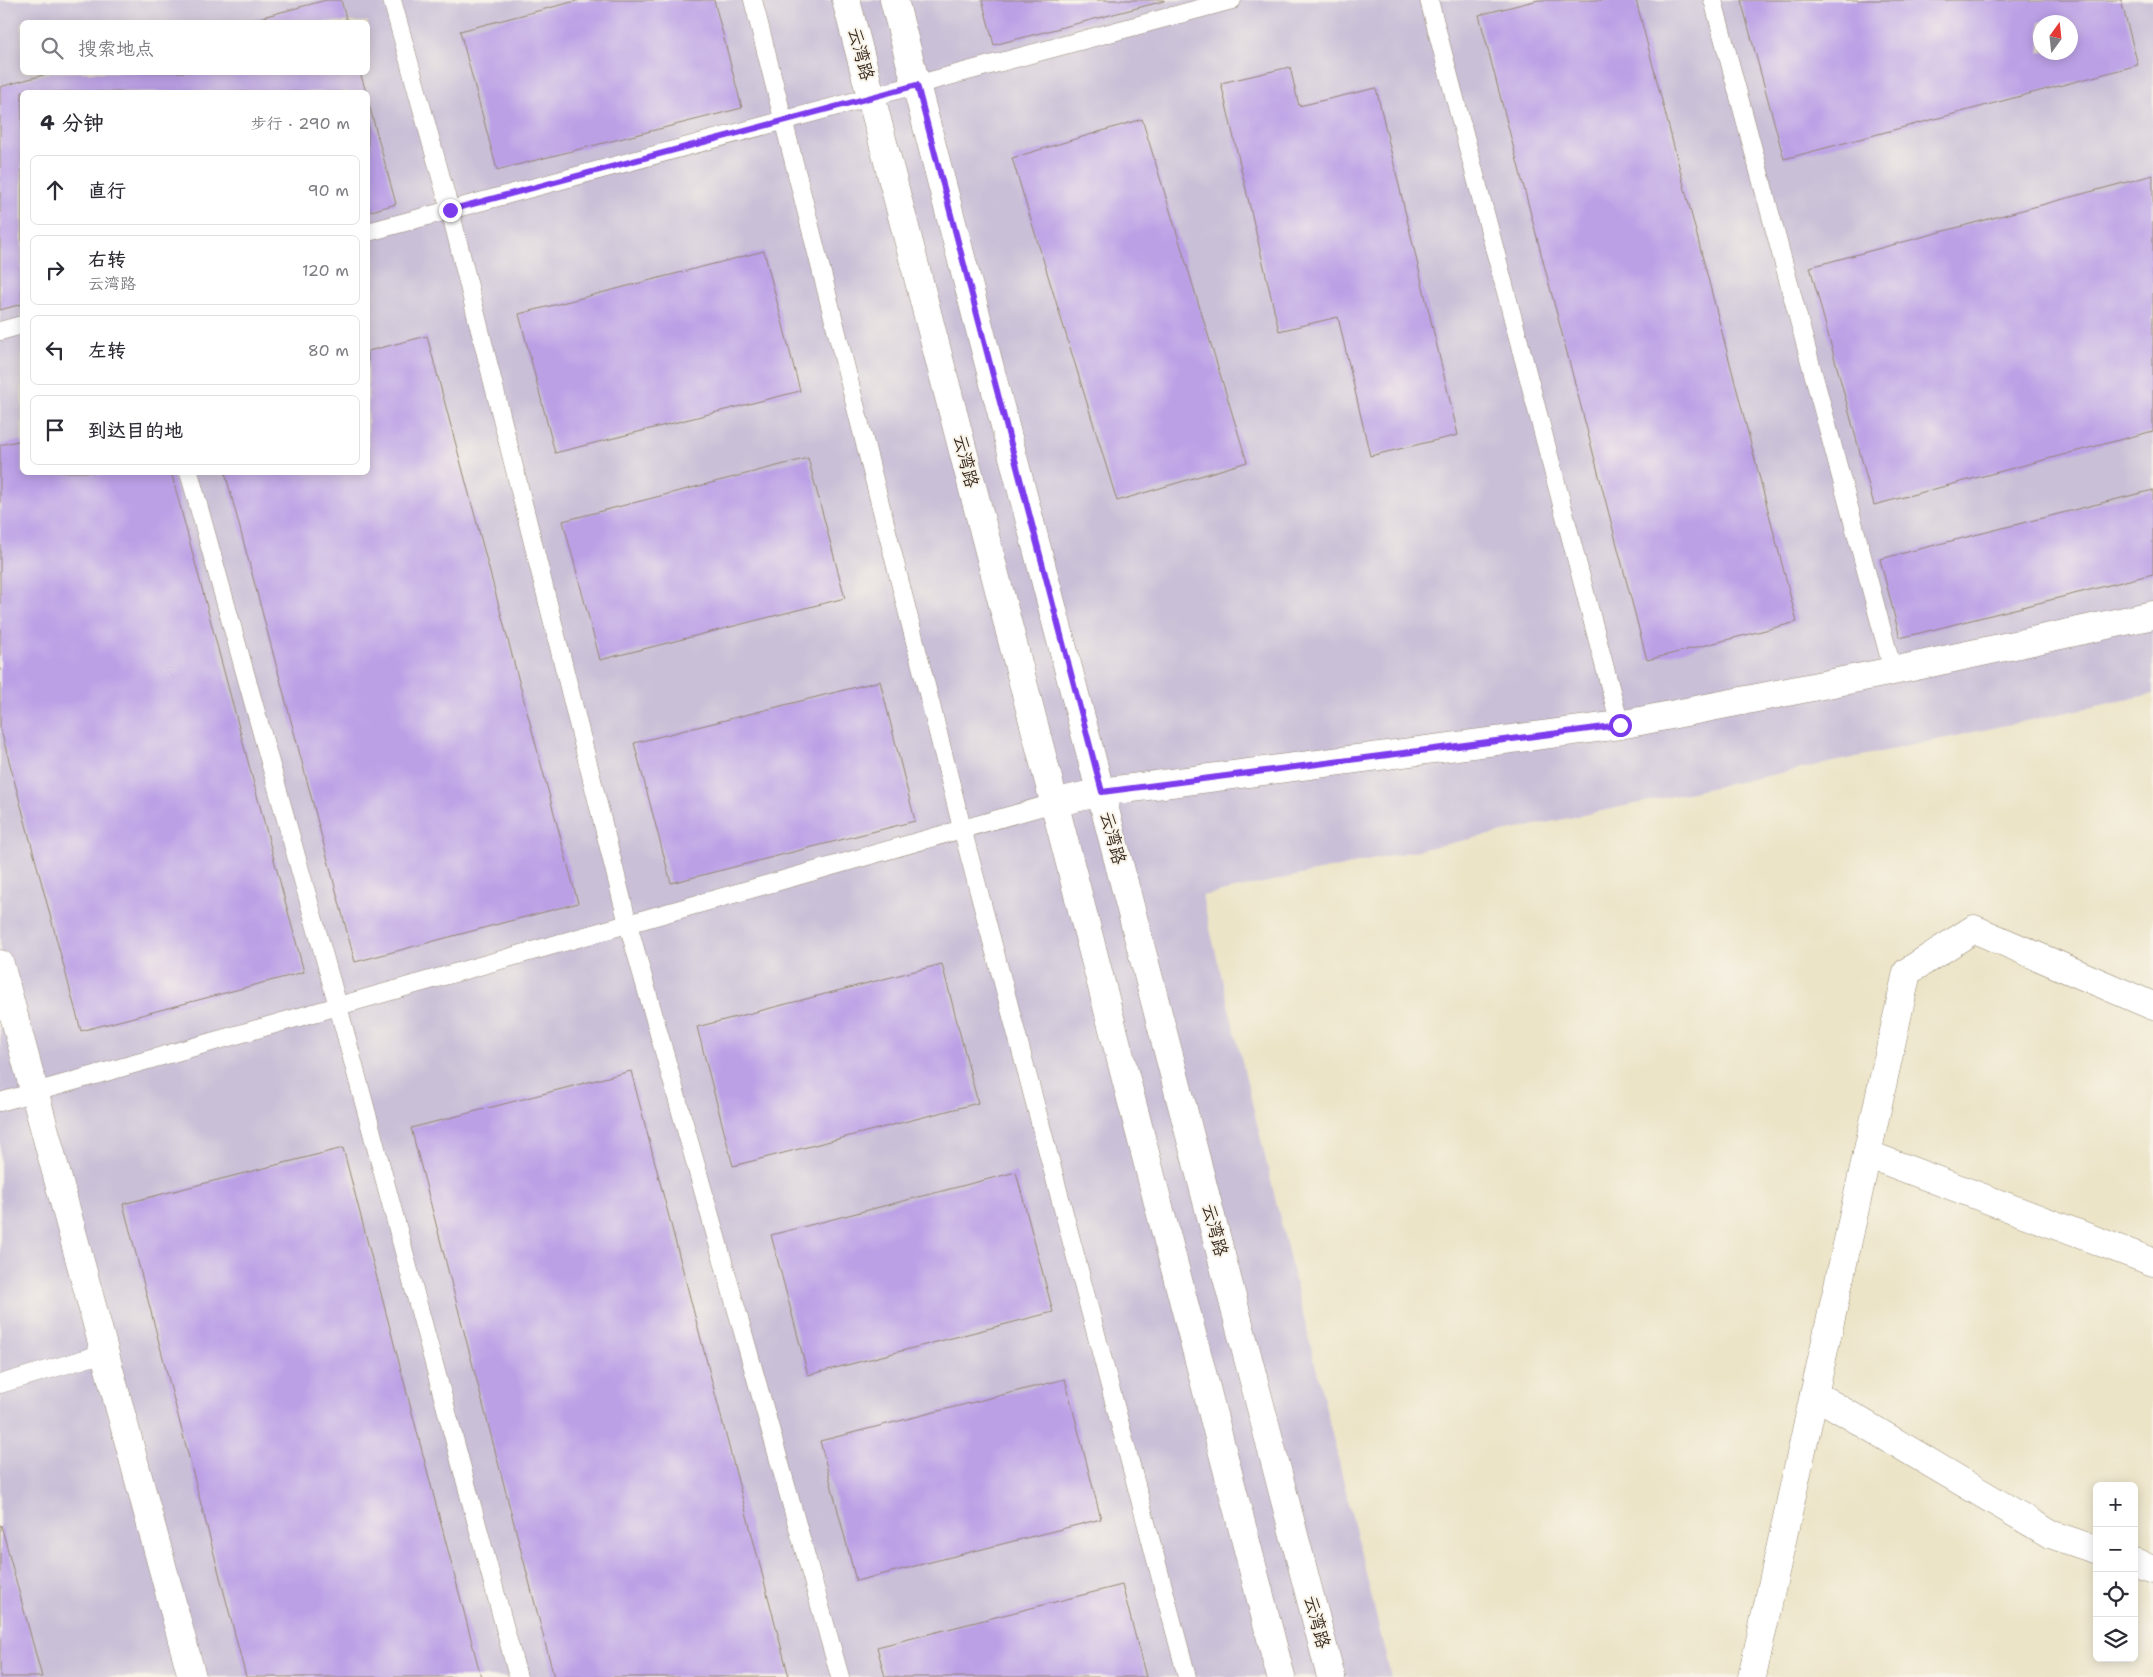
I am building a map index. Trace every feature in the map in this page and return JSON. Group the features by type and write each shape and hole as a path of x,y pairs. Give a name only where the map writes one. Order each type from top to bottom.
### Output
{"street":[{"name":"云湾路","path":"846,0 1281,1677"},
{"name":"云湾路","path":"894,0 1102,792 1331,1677"},
{"path":"1054,802 1102,792 1620,725 1893,671 2153,615"},
{"path":"1752,1677 1907,972 1974,929 2153,1006"},
{"path":"0,964 192,1677"},
{"path":"1867,1154 2153,1262"},
{"path":"1814,1394 2050,1534 2093,1549"},
{"path":"2138,1563 2153,1569"}],"lane":[{"path":"392,0 450,210 628,924 840,1677"},
{"path":"753,0 962,828 1187,1677"},
{"path":"370,231 1232,0"},
{"path":"1429,0 1620,725"},
{"path":"1713,0 1893,671"},
{"path":"0,331 20,326"},
{"path":"190,475 338,1006 518,1677"},
{"path":"0,1102 1054,802"},
{"path":"0,1384 104,1354"}],"shaded area":[{"path":"0,0 2153,0 2153,694 1202,896 1391,1677 0,1677"}],"building":[{"path":"326,0 341,0 346,20 251,20"},
{"path":"580,0 714,0 742,108 497,170 460,31"},
{"path":"982,0 1164,0 1164,1 994,45"},
{"path":"1538,0 1636,0 1797,622 1647,660 1479,15"},
{"path":"1741,0 2121,0 2138,65 1784,159"},
{"path":"1290,67 1299,106 1376,88 1458,435 1370,456 1338,317 1279,331 1221,83"},
{"path":"43,75 361,75 365,90 20,90 20,305 0,310 0,87"},
{"path":"370,108 396,204 370,211"},
{"path":"1142,119 1247,462 1117,501 1012,158"},
{"path":"2153,175 2153,431 1874,505 1810,267"},
{"path":"764,251 800,391 555,453 519,314"},
{"path":"427,336 578,903 355,962 226,475 370,475 370,350"},
{"path":"20,440 20,475 172,475 304,972 81,1031 0,727 0,445"},
{"path":"808,458 845,598 600,660 563,521"},
{"path":"2153,490 2153,574 1900,638 1880,559"},
{"path":"880,681 915,821 671,883 634,743"},
{"path":"942,964 978,1103 733,1166 697,1027"},
{"path":"631,1071 789,1677 554,1677 411,1128"},
{"path":"343,1148 481,1677 246,1677 123,1204"},
{"path":"1016,1172 1053,1312 808,1375 771,1235"},
{"path":"1065,1379 1101,1519 856,1581 820,1441"},
{"path":"1,1525 42,1677 0,1677"},
{"path":"1122,1585 1146,1677 885,1677 877,1647"}],"route":[{"path":"450,210 917,85 1102,792 1620,725"}]}
